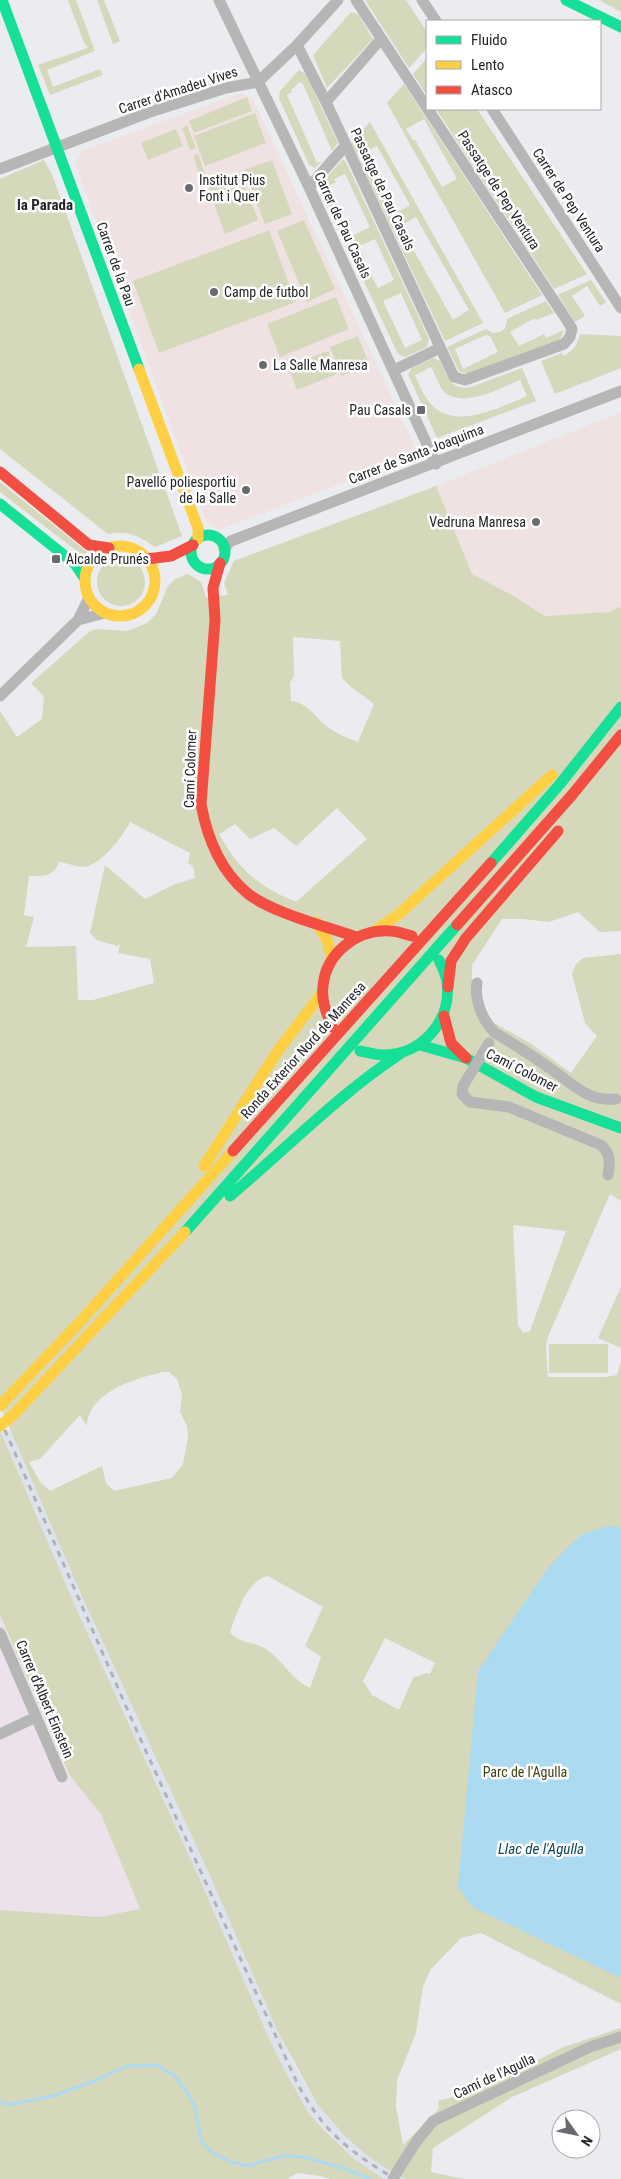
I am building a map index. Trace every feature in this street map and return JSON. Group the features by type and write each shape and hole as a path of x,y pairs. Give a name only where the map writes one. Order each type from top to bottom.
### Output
{"main road":[{"name":"Carrer de la Pau","path":"2,0 198,528 195,542"},
{"path":"566,0 621,26"},
{"path":"0,472 89,545 129,548 147,559 162,559 183,552 205,536 215,537 221,542 224,556 220,563 209,569 186,563 167,570 155,581"},
{"path":"0,505 75,564 85,578"},
{"path":"195,542 192,556 198,565"},
{"path":"109,548 94,558 85,578 85,587 89,598 105,613 124,616 139,611 152,596 155,581 147,559"},
{"name":"Camí Colomer","path":"220,563 213,588 215,620 201,804 205,827 220,862 246,892 278,910 356,937"},
{"name":"Camí Colomer","path":"198,565 213,588"},
{"name":"Ronda Exterior Nord de Manresa","path":"4,1402 80,1323 560,784 621,707"},
{"path":"332,1027 325,1011 322,993 324,976 332,959 342,946 356,937 376,930 400,914 613,719"},
{"path":"185,1232 258,1174 374,1070 400,1054 420,1045 434,1032 444,1016 451,961 466,938 568,819 621,736"},
{"path":"0,1426 15,1414 185,1232 572,795 621,736"},
{"path":"316,922 327,940 332,959"},
{"path":"376,930 394,930 412,936"},
{"path":"439,960 444,970 448,987"},
{"path":"140,1254 210,1158 277,1052 322,993"},
{"name":"Camí Colomer","path":"444,1016 451,1043 466,1058"},
{"name":"Camí Colomer","path":"420,1045 466,1058 536,1097 621,1128"},
{"path":"360,1051 380,1056 400,1054"}],"street":[{"name":"Carrer de Pau Casals","path":"219,0 309,187 436,464"},
{"name":"Carrer d'Amadeu Vives","path":"0,169 150,112 226,88 258,82 297,45 338,0"},
{"name":"Passatge de Pep Ventura","path":"356,0 426,107"},
{"path":"422,0 433,11"},
{"path":"326,102 381,39"},
{"name":"Passatge de Pau Casals","path":"297,45 326,102 440,348"},
{"name":"Passatge de Pep Ventura","path":"428,110 572,329 570,337 564,344 465,380 454,377 440,348"},
{"name":"Carrer de Pep Ventura","path":"493,110 619,303"},
{"path":"309,187 346,145"},
{"path":"394,370 440,348"},
{"name":"Carrer de Santa Joaquima","path":"224,549 232,541 436,464 525,427 621,391"},
{"path":"0,696 78,620 89,598"},
{"path":"78,620 105,613"},
{"path":"476,983 475,995 492,1038 552,1070 579,1091 604,1100 616,1098"},
{"path":"492,1038 463,1086 462,1094 470,1102 509,1107 601,1145 607,1151 610,1161 608,1175"},
{"name":"Carrer d'Albert Einstein","path":"0,1632 62,1777"},
{"path":"0,1734 36,1717"},
{"name":"Camí de l'Agulla","path":"393,2179 416,2142 433,2121 590,2047 621,2037"}],"shaded area":[{"name":"La Salle Manresa","path":"241,93 252,97 415,447 410,457 219,530 206,521 75,164 82,151"},
{"name":"Vedruna Manresa","path":"621,412 621,606 609,612 544,616 512,595 472,574 436,486"},
{"path":"0,1430 10,1430 26,1463 84,1601 294,2065 317,2104 345,2136 379,2164 406,2179 384,2179 354,2159 308,2112 284,2069 75,1606"},
{"path":"0,1615 70,1776 101,1814 140,1909 100,1917 0,1910"}],"green space":[{"path":"68,0 76,0 95,51 47,70 53,87 100,69 103,75 50,95 38,65 88,48 84,43"},
{"path":"97,0 104,0 120,41 113,44"},
{"path":"365,0 406,0 426,30 426,49 409,68"},
{"path":"599,0 621,0 621,12"},
{"path":"351,12 358,14 373,39 327,88 313,55"},
{"path":"426,59 426,94 413,74"},
{"path":"299,70 306,74 338,143 332,151 303,84 300,82 287,95 317,163 322,161 315,168 309,165 279,98 280,91"},
{"path":"404,84 542,295 505,313 387,103","holes":["424,119 457,179 442,187 415,140 413,140 406,129"]},
{"path":"247,97 252,111 194,133 189,121"},
{"path":"437,110 478,110 587,274 554,289"},
{"path":"255,113 266,143 205,166 194,136"},
{"path":"370,122 483,323 445,341 360,161 368,167 394,214 410,205 377,146 358,156 351,143","holes":["416,217 469,310 453,320 400,226"]},
{"path":"187,125 196,148 190,150 182,128"},
{"path":"176,129 183,146 148,160 141,143"},
{"path":"198,154 207,179 202,181 193,156"},
{"path":"343,159 346,162 429,339 427,347 405,357 398,354 319,186","holes":["345,174 370,227 352,236 329,186 336,182 334,179","375,239 394,280 378,288 363,260 365,259 359,246","401,293 422,340 405,348 383,301"]},
{"path":"44,160 53,177 182,536 155,547 127,533 108,534 0,449 0,179"},
{"path":"272,160 292,214 265,224 244,170"},
{"path":"240,173 258,220 225,234 208,187"},
{"path":"304,220 335,289 307,302 277,231"},
{"name":"Camp de futbol","path":"269,230 296,302 159,353 133,281"},
{"path":"591,280 606,302 600,306 587,286 572,296 585,316 575,322 558,295"},
{"path":"336,297 349,329 280,357 267,324"},
{"path":"546,301 554,313 536,320 535,318 510,332 519,346 544,334 546,338 564,330 560,340 467,374 459,371 447,347 486,329 493,333 502,331 507,319","holes":["486,335 490,336 498,352 463,369 455,349"]},
{"path":"580,334 621,336 621,368 555,394 541,361 562,353 564,356 567,354 575,347"},
{"path":"358,336 369,364 341,376 330,347"},
{"path":"328,351 337,374 297,390 288,366"},
{"path":"433,358 440,361 454,384 464,388 522,368 536,401 437,438 408,374 412,368","holes":["431,367 441,388 448,395 458,398 479,396 520,380 527,396 473,416 459,417 446,414 435,408 425,396 415,375"]},
{"path":"0,482 86,551 86,558 0,492"},
{"name":"Parc de l'Agulla","path":"436,486 472,574 512,595 545,616 609,612 621,606 621,931 600,932 578,912 549,922 502,919 472,965 472,983 487,1017 494,1023 530,1043 571,1073 597,1036 585,1023 572,974 576,964 583,958 621,954 621,1201 610,1194 548,1337 546,1346 548,1377 606,1377 617,1375 621,1361 621,2004 481,1933 461,1938 431,1969 423,1986 416,2033 397,2080 396,2107 403,2145 439,2109 438,2101 488,2087 561,2048 621,2028 621,2049 512,2097 433,2148 431,2172 465,2179 406,2179 401,2177 362,2151 345,2136 317,2104 277,2030 211,1878 84,1601 0,1406 0,711 17,737 42,719 44,696 31,683 90,631 97,629 127,631 147,623 156,614 168,586 175,579 188,574 201,582 206,597 228,595 224,583 234,561","holes":["293,637 340,641 342,678 374,704 358,742 332,730 303,705 291,701 290,683 294,676","337,808 367,839 296,902 271,890 251,876 234,858 219,834 235,824 250,839 274,828 296,846","130,822 190,853 188,863 193,866 195,878 175,884 145,899 105,865 90,933 97,940 117,946 120,944 118,953 150,959 154,983 93,1000 78,1000 76,946 26,947 34,917 24,915 29,876 48,875 54,871 59,862 82,867 89,866 110,850","513,1225 566,1231 530,1331 523,1333 518,1325","169,1372 177,1379 182,1395 180,1412 187,1426 188,1437 183,1464 172,1478 114,1491 106,1483 102,1466 50,1491 40,1482 29,1462 40,1459 80,1415 87,1426 89,1414 105,1396 116,1388 140,1378","268,1576 323,1607 305,1646 321,1657 310,1688 296,1679 269,1651 258,1645 236,1638 230,1632 243,1599 254,1584","385,1638 435,1663 430,1674 426,1673 413,1678 399,1710 372,1695 363,1681"]},
{"path":"116,558 126,558 138,565 145,577 145,587 138,599 126,606 116,606 108,602 101,595 97,587 97,577 101,569 108,562"},
{"path":"621,1287 621,1348 598,1338"},
{"path":"549,1344 608,1344 608,1373 549,1373"},
{"path":"0,1430 75,1606 284,2069 308,2112 324,2130 354,2159 384,2179 330,2179 297,2173 288,2179 0,2179 0,1910 100,1917 140,1909 101,1814 70,1776 0,1615"}],"water":[{"name":"Llac de l'Agulla","path":"607,1526 621,1527 621,1978 472,1907 458,1887 478,1671 548,1568 583,1534"}],"waterway":[{"path":"0,2101 8,2105 52,2096 92,2082 127,2066 156,2065 174,2075 187,2092 195,2107 201,2141 211,2152 231,2162 248,2166 282,2156 303,2157 340,2167 370,2179"}],"railway":[{"path":"0,1419 139,1736 299,2087 315,2113 334,2135 364,2159 396,2179"}],"traffic: fast":[{"path":"2,0 139,369"},
{"path":"566,0 621,27"},
{"path":"0,504 75,564 85,579"},
{"path":"208,535 220,540 225,552 220,564 208,569 196,564 191,552 196,540 208,535"},
{"path":"491,863 560,784 621,707"},
{"path":"185,1232 457,925"},
{"path":"360,1051 380,1055 397,1053 410,1049 432,1033 445,1010 447,996 446,979 439,960"},
{"path":"420,1045 466,1058 536,1097 621,1128"},
{"path":"230,1196 334,1104 400,1054"}],"traffic: slow":[{"path":"139,369 198,528 198,539"},
{"path":"120,546 133,549 145,556 152,568 155,581 152,594 145,606 133,613 120,616 107,613 95,606 88,594 85,581 88,568 95,556 107,549 120,546"},
{"path":"376,930 399,914 552,775"},
{"path":"316,922 327,940 332,959"},
{"path":"204,1166 277,1052 322,993"},
{"path":"0,1406 79,1323 233,1151"},
{"path":"15,1413 185,1232"},
{"path":"0,1426 15,1413"}],"traffic: jam":[{"path":"0,472 89,545 109,548"},
{"path":"147,559 171,556 193,545"},
{"path":"220,563 213,588 215,620 201,804 211,840 221,863 228,873 246,892 256,899 283,912 356,937"},
{"path":"457,925 572,795 621,735"},
{"path":"448,987 451,961 466,938 558,831"},
{"path":"233,1151 491,863"},
{"path":"332,1027 325,1007 323,986 325,974 337,954 345,945 355,939 378,931 398,932 412,936"},
{"path":"444,1016 451,1043 466,1058"}],"place":[{"name":"Institut Pius Font i Quer","path":"189,188"},
{"name":"Camp de futbol","path":"214,292"},
{"name":"La Salle Manresa","path":"263,365"},
{"name":"Pau Casals","path":"421,410"},
{"name":"Pavelló poliesportiu de la Salle","path":"246,490"},
{"name":"Vedruna Manresa","path":"536,522"},
{"name":"Alcalde Prunés","path":"56,559"}],"district":[{"name":"la Parada","path":"45,205"}]}
